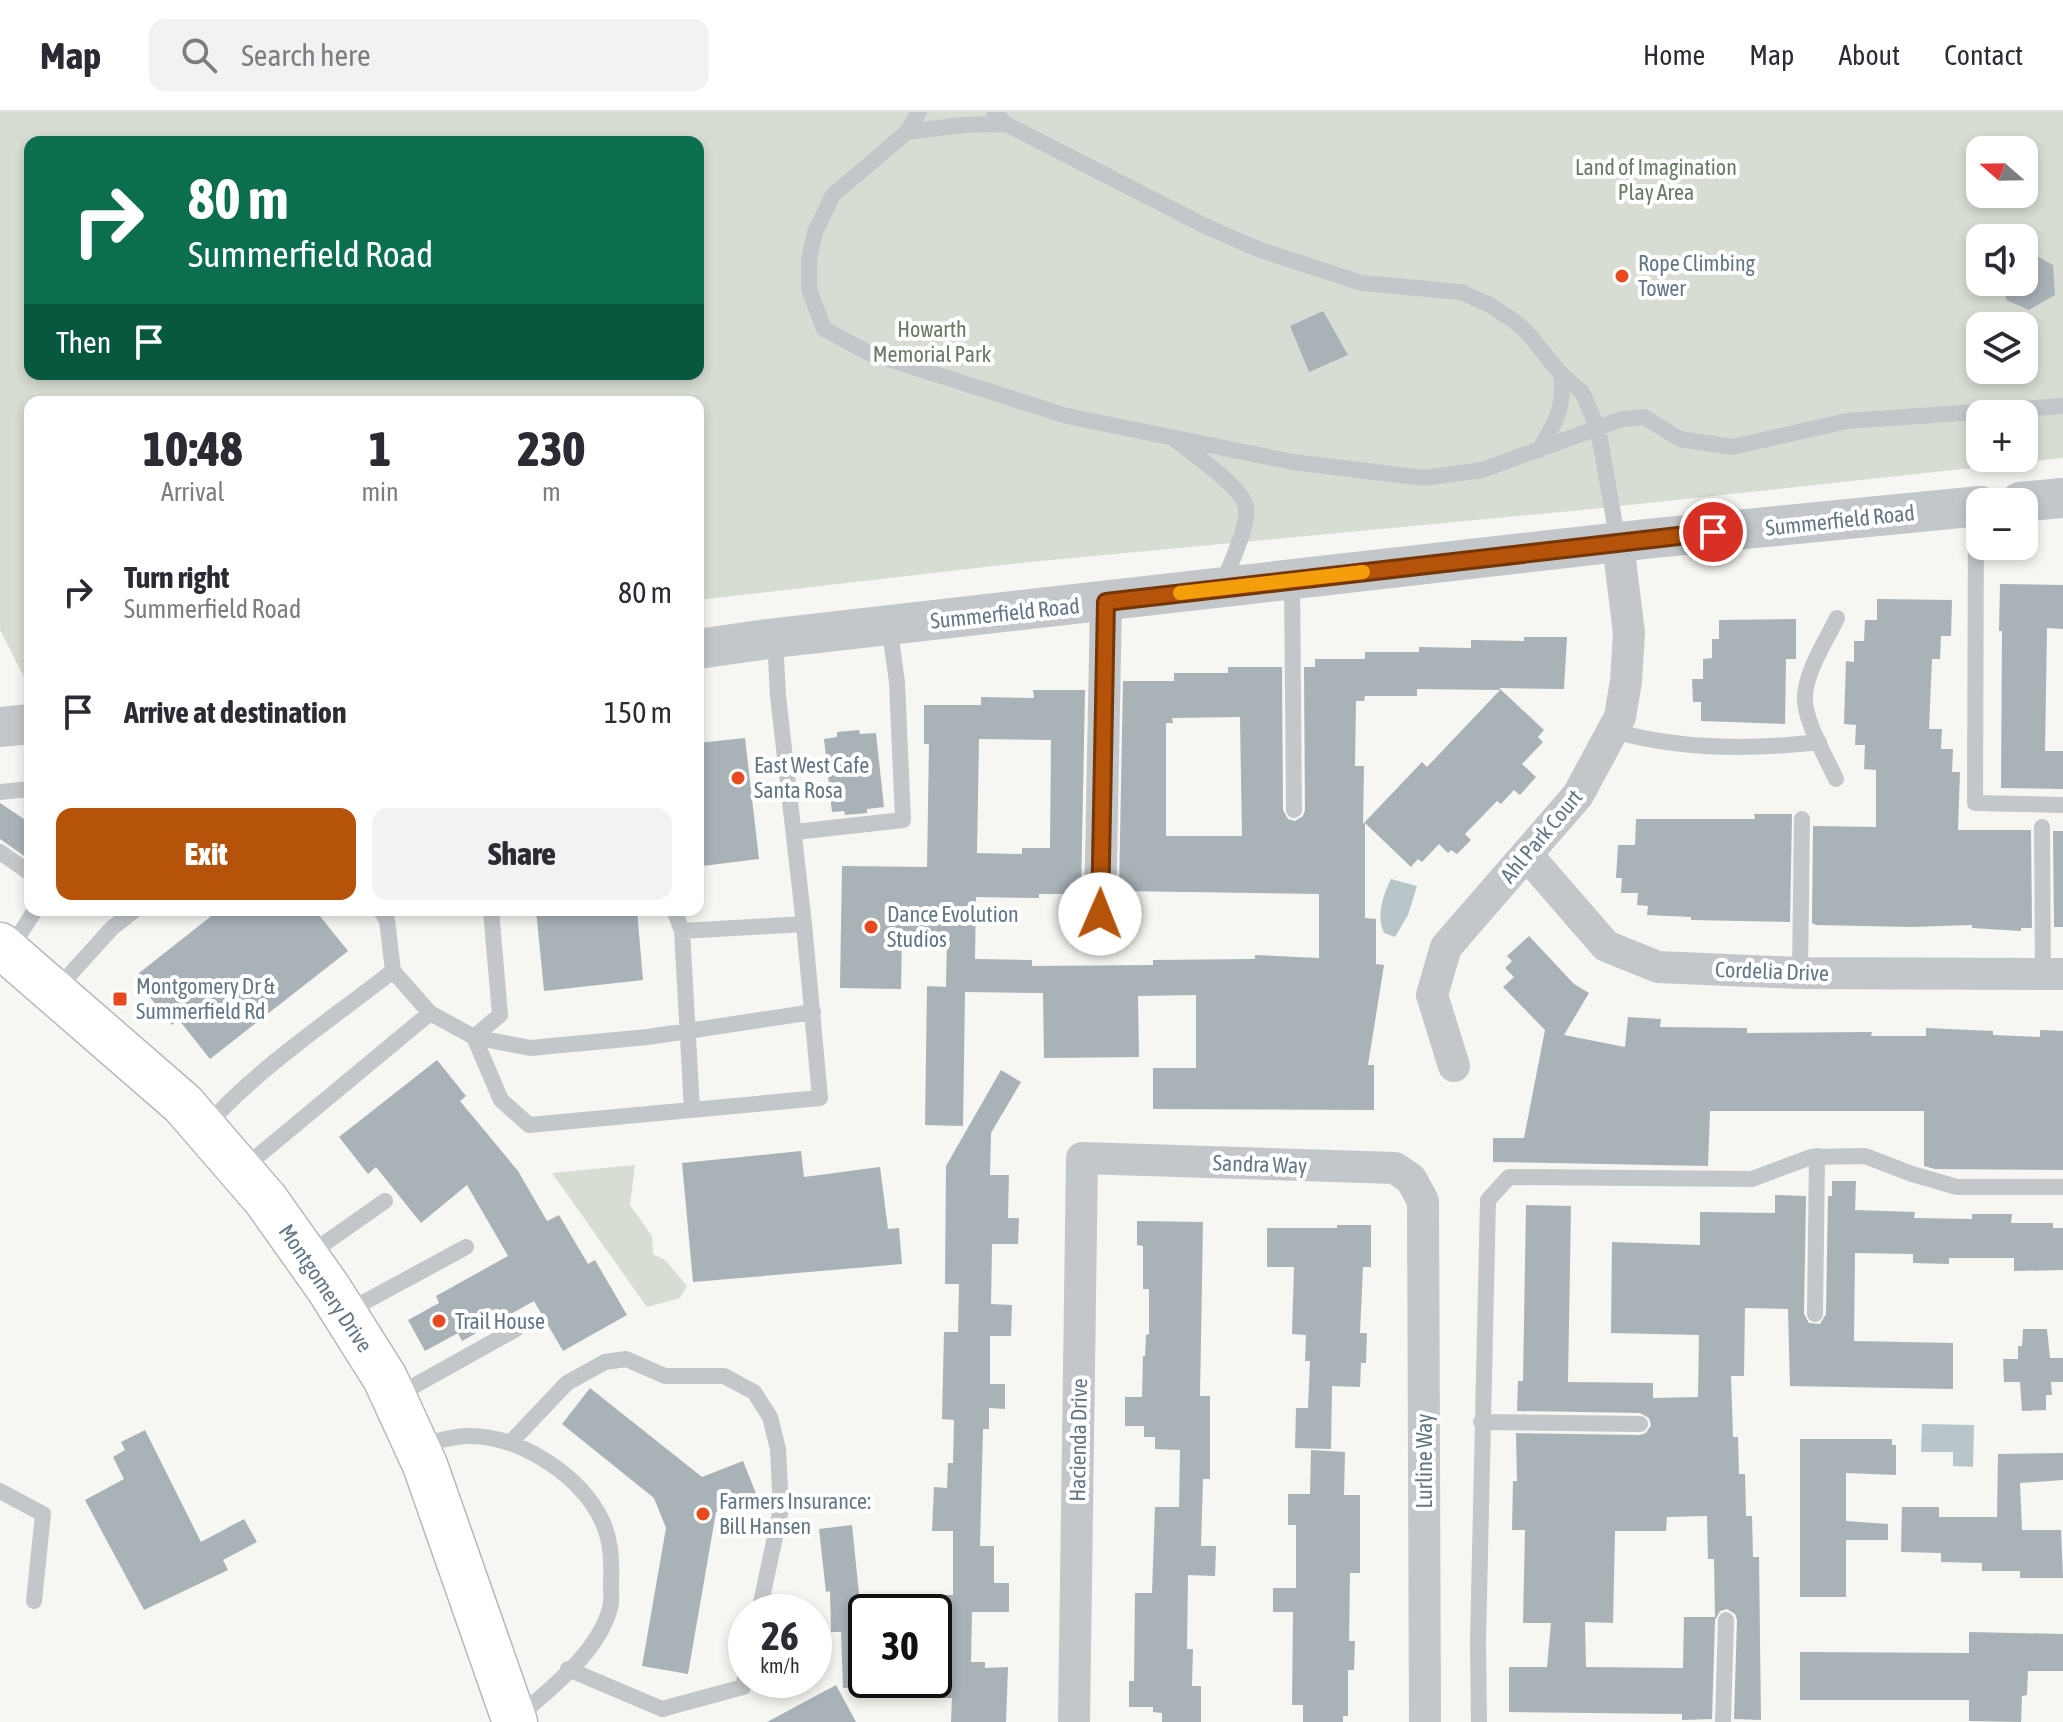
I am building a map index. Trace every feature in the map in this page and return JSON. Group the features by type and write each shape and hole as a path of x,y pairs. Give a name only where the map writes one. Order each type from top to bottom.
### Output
{"main road":[{"name":"Montgomery Drive","path":"3,948 183,1104 266,1200 344,1312 394,1397 416,1445 515,1721"}],"street":[{"path":"2038,500 2063,498"},
{"name":"Summerfield Road","path":"704,648 889,625 1966,507"},
{"name":"Ahl Park Court","path":"1454,1066 1432,995 1446,947 1578,795 1620,717 1629,633 1618,544"},
{"path":"1100,914 1106,602"},
{"path":"0,727 24,725"},
{"name":"Cordelia Drive","path":"1527,855 1606,946 1658,967 1800,973 2053,974"},
{"name":"Sandra Way","path":"1082,1158 1395,1168 1411,1179 1423,1201"},
{"name":"Hacienda Drive","path":"1074,1722 1082,1158"},
{"name":"Lurline Way","path":"1423,1201 1425,1722"}],"lane":[{"path":"919,112 907,132 833,195 815,232 809,259 809,289 824,329 869,353 1067,416 1293,462 1424,478 1482,470 1622,419 1644,417 1680,439 1732,447 1847,421 2063,406"},
{"path":"907,132 1000,118 1193,220 1263,251 1362,283 1461,292 1490,305 1526,331 1561,374 1582,392 1598,429 1618,544"},
{"path":"1539,450 1561,410 1561,374"},
{"path":"1171,437 1237,491 1246,508 1244,525 1221,588"},
{"path":"1977,560 1975,803 2063,805"},
{"path":"1292,581 1294,810"},
{"path":"1836,779 1807,712 1805,696 1810,675 1837,618"},
{"path":"795,832 903,820 897,682 889,625"},
{"path":"474,1037 501,1100 529,1125 820,1098 795,832 778,696 775,638"},
{"path":"1614,731 1677,745 1757,747 1819,742"},
{"path":"0,792 24,790"},
{"path":"1800,973 1802,819"},
{"path":"2042,827 2053,974"},
{"path":"0,852 24,869"},
{"path":"3,948 30,916"},
{"path":"112,916 112,928"},
{"path":"55,991 112,928 127,916"},
{"path":"384,916 393,971 430,1013 474,1037 530,1048 648,1037 813,1012"},
{"path":"474,1037 500,1015 492,916"},
{"path":"676,916 682,931 692,1109"},
{"path":"682,931 804,924"},
{"path":"204,1128 227,1102 393,971"},
{"path":"241,1170 430,1013"},
{"path":"1815,1314 1817,1156"},
{"path":"1479,1722 1481,1422 1488,1200 1509,1177 1752,1179 1817,1156 1865,1156 1957,1187 2063,1187"},
{"path":"306,1256 385,1201"},
{"path":"344,1312 466,1247"},
{"path":"394,1397 516,1329"},
{"path":"510,1443 567,1383 605,1362 626,1359 665,1376 724,1376 754,1392 770,1417 778,1449 781,1509 763,1594"},
{"path":"1481,1422 1640,1424"},
{"path":"416,1445 467,1436 510,1443 529,1450 579,1486 599,1514 608,1538 612,1559 610,1607 600,1630 568,1669 515,1721"},
{"path":"0,1491 43,1514 34,1601"},
{"path":"1723,1722 1726,1620"},
{"path":"568,1669 662,1709 728,1691"}],"green space":[{"name":"Howarth Memorial Park","path":"0,112 2063,112 2063,458 2038,461 2038,400 1966,400 1966,469 1583,510 1030,562 704,599 704,396 24,396 24,677 0,630"},
{"path":"635,1165 630,1205 652,1236 653,1254 665,1260 687,1286 680,1298 647,1307 552,1173"}],"shaded area":[{"path":"1391,879 1417,886 1408,915 1395,937 1384,933 1381,920 1383,899"},
{"path":"1922,1424 1974,1425 1973,1467 1953,1466 1953,1452 1921,1452"}],"building":[{"path":"2038,257 2053,265 2055,295 2029,310 2006,300 2006,296 2038,296"},
{"path":"1323,311 1348,355 1309,372 1290,326"},
{"path":"2000,584 2063,585 2063,629 2047,628 2045,751 2063,751 2063,789 2001,788"},
{"path":"1877,599 1952,600 1951,636 1941,636 1940,659 1932,659 1929,729 1942,729 1941,749 1953,749 1952,772 1960,772 1958,830 2031,830 2032,928 2021,928 2021,931 1972,928 1972,925 1911,927 1812,923 1813,826 1876,827 1876,770 1864,769 1865,745 1855,745 1856,725 1844,724 1846,661 1854,662 1854,641 1864,641 1865,620 1877,620"},
{"path":"1796,619 1796,659 1786,659 1785,724 1701,721 1701,702 1693,702 1692,679 1703,679 1703,659 1712,658 1712,639 1719,639 1719,620"},
{"path":"1524,637 1567,637 1564,689 1499,688 1544,730 1538,737 1543,742 1522,764 1536,777 1520,795 1514,790 1501,804 1497,801 1465,834 1471,840 1457,854 1451,850 1448,853 1439,844 1422,862 1418,859 1411,867 1365,823 1365,918 1376,919 1376,964 1384,965 1368,1065 1374,1065 1374,1110 1153,1109 1153,1068 1196,1068 1196,995 1138,996 1139,1057 1044,1058 1043,993 965,992 963,1126 925,1125 927,986 946,987 947,936 902,935 901,989 840,988 842,866 927,867 929,744 924,744 924,705 981,705 981,697 1034,698 1033,690 1085,690 1081,894 1039,894 1039,898 976,897 975,959 1032,960 1032,966 1153,965 1153,960 1255,959 1255,955 1319,958 1319,894 1119,891 1123,681 1174,681 1174,673 1228,673 1228,667 1282,667 1283,810 1288,819 1295,821 1303,816 1305,810 1304,667 1315,667 1315,659 1365,659 1365,652 1419,652 1419,647 1471,648 1471,640 1524,641","holes":["1417,689 1500,690 1427,767 1422,762 1363,824 1364,766 1355,766 1356,701 1364,701 1365,696 1417,696","1240,717 1242,836 1166,836 1166,723 1173,723 1172,718","979,739 1051,740 1050,848 1022,848 1022,854 977,853"]},
{"path":"859,730 860,734 876,733 884,807 867,809 867,813 845,815 844,811 832,812 824,739 837,737 837,732"},
{"path":"745,738 759,859 704,866 704,742"},
{"path":"0,803 24,819 24,856 0,839"},
{"path":"1754,814 1792,814 1790,922 1691,920 1691,917 1647,915 1648,906 1637,905 1638,893 1621,893 1622,878 1616,878 1618,845 1635,845 1636,819 1755,819"},
{"path":"2053,831 2063,831 2063,927 2054,927"},
{"path":"211,916 320,916 348,951 210,1059 179,1020 172,1025 134,977"},
{"path":"537,916 638,916 643,980 544,991"},
{"path":"1529,936 1574,984 1589,993 1564,1035 1625,1047 1628,1017 1661,1019 1660,1027 1747,1028 1747,1033 1872,1032 1871,1036 1926,1036 1926,1028 2040,1037 2040,1030 2063,1031 2063,1170 1935,1169 1924,1166 1924,1111 1710,1111 1708,1166 1493,1162 1493,1138 1524,1138 1545,1030 1503,987 1514,977 1505,968 1512,961 1507,956"},
{"path":"437,1060 466,1096 460,1101 518,1171 547,1221 559,1215 588,1264 595,1260 627,1315 563,1351 534,1301 462,1341 458,1333 425,1351 408,1320 439,1303 436,1296 508,1256 467,1185 421,1223 376,1167 368,1174 339,1137"},
{"path":"1001,1070 1021,1082 991,1133 990,1175 1009,1175 1008,1218 1019,1218 1018,1244 992,1244 991,1304 1012,1305 1011,1336 990,1336 990,1384 1005,1384 1005,1409 989,1408 989,1429 983,1429 980,1546 994,1546 994,1583 1009,1583 1009,1612 972,1612 971,1662 985,1662 985,1668 1008,1667 1006,1722 951,1722 953,1531 932,1531 934,1487 947,1488 948,1463 953,1463 954,1420 942,1419 944,1332 958,1332 959,1284 945,1284 946,1166"},
{"path":"801,1151 804,1177 880,1167 888,1229 899,1228 902,1264 693,1282 682,1163"},
{"path":"1832,1181 1856,1181 1855,1210 1915,1212 1914,1218 1972,1219 1972,1214 2012,1214 2011,1223 2053,1223 2053,1228 2063,1228 2063,1270 2014,1271 2014,1258 1949,1258 1949,1264 1913,1263 1913,1254 1855,1253 1854,1341 1953,1343 1953,1389 1790,1386 1788,1309 1745,1308 1744,1376 1731,1376 1733,1437 1738,1437 1739,1474 1745,1474 1746,1516 1752,1516 1753,1557 1759,1557 1761,1720 1734,1719 1737,1620 1735,1614 1727,1609 1720,1611 1715,1620 1712,1719 1682,1720 1682,1714 1509,1712 1509,1667 1547,1667 1551,1623 1523,1623 1525,1530 1512,1530 1513,1481 1517,1481 1516,1433 1640,1435 1646,1433 1651,1425 1649,1418 1640,1413 1517,1411 1518,1381 1523,1381 1526,1205 1571,1206 1568,1382 1653,1383 1653,1398 1698,1397 1699,1335 1611,1333 1612,1242 1700,1245 1700,1212 1775,1213 1775,1195 1806,1196 1804,1314 1809,1323 1820,1324 1826,1314 1828,1196 1832,1196","holes":["1707,1516 1708,1559 1714,1559 1715,1617 1684,1617 1683,1668 1586,1667 1585,1622 1613,1623 1615,1531 1666,1531 1667,1517"]},
{"path":"1137,1221 1203,1222 1200,1396 1210,1396 1210,1479 1203,1479 1201,1546 1216,1546 1215,1576 1188,1575 1187,1649 1193,1649 1192,1686 1201,1686 1201,1722 1162,1722 1162,1713 1153,1712 1153,1707 1129,1707 1129,1681 1134,1681 1135,1593 1152,1593 1155,1507 1179,1507 1180,1450 1155,1449 1155,1437 1144,1437 1144,1426 1125,1426 1125,1397 1142,1397 1143,1356 1146,1335 1149,1334 1149,1289 1143,1289 1143,1246 1137,1245"},
{"path":"1337,1225 1371,1225 1371,1267 1363,1267 1360,1333 1367,1333 1366,1363 1361,1363 1360,1387 1332,1386 1331,1449 1295,1448 1296,1408 1308,1408 1310,1361 1305,1361 1306,1335 1292,1334 1294,1267 1267,1267 1267,1228 1337,1228"},
{"path":"2023,1329 2047,1329 2050,1358 2063,1358 2063,1382 2051,1382 2052,1395 2046,1395 2046,1410 2022,1411 2020,1382 2004,1382 2003,1359 2018,1359"},
{"path":"590,1388 702,1477 743,1461 757,1496 716,1512 688,1674 642,1666 666,1528 654,1498 562,1424"},
{"path":"145,1430 201,1542 244,1519 257,1542 223,1560 228,1570 144,1610 85,1500 124,1479 113,1457 125,1450 121,1442"},
{"path":"1800,1439 1892,1439 1892,1445 1896,1445 1896,1475 1846,1473 1846,1521 1888,1524 1888,1540 1846,1540 1846,1597 1800,1597"},
{"path":"1311,1450 1345,1452 1344,1495 1360,1495 1360,1573 1350,1573 1349,1641 1355,1641 1354,1670 1348,1670 1348,1716 1343,1716 1343,1722 1303,1722 1303,1705 1292,1705 1293,1612 1273,1612 1273,1588 1296,1588 1296,1525 1288,1525 1288,1494 1310,1494"},
{"path":"2063,1453 2063,1480 2020,1483 2022,1530 2061,1530 2063,1578 2020,1578 2020,1571 1982,1571 1982,1563 1941,1562 1941,1553 1901,1552 1902,1507 1939,1507 1939,1517 1997,1517 1998,1454"},
{"path":"852,1525 859,1594 848,1594 848,1688 843,1688 841,1632 832,1632 832,1594 826,1592 819,1529"},
{"path":"1969,1632 2063,1634 2063,1671 2028,1671 2027,1695 2022,1696 2021,1722 1969,1721 1969,1700 1800,1700 1800,1652 1969,1653"},
{"path":"836,1685 856,1722 767,1722 812,1698 832,1698 832,1687"}],"slow traffic":[{"path":"1180,593 1363,572"}],"place":[{"name":"Rope Climbing Tower","path":"1622,276"},
{"name":"East West Cafe Santa Rosa","path":"738,778"},
{"name":"Dance Evolution Studios","path":"871,927"},
{"name":"Montgomery Dr & Summerfield Rd","path":"120,999"},
{"name":"Trail House","path":"439,1321"},
{"name":"Farmers Insurance: Bill Hansen","path":"703,1514"}],"route":[{"path":"1100,914 1106,602 1713,532"}],"park label":[{"name":"Land of Imagination Play Area","path":"1656,180"}]}
